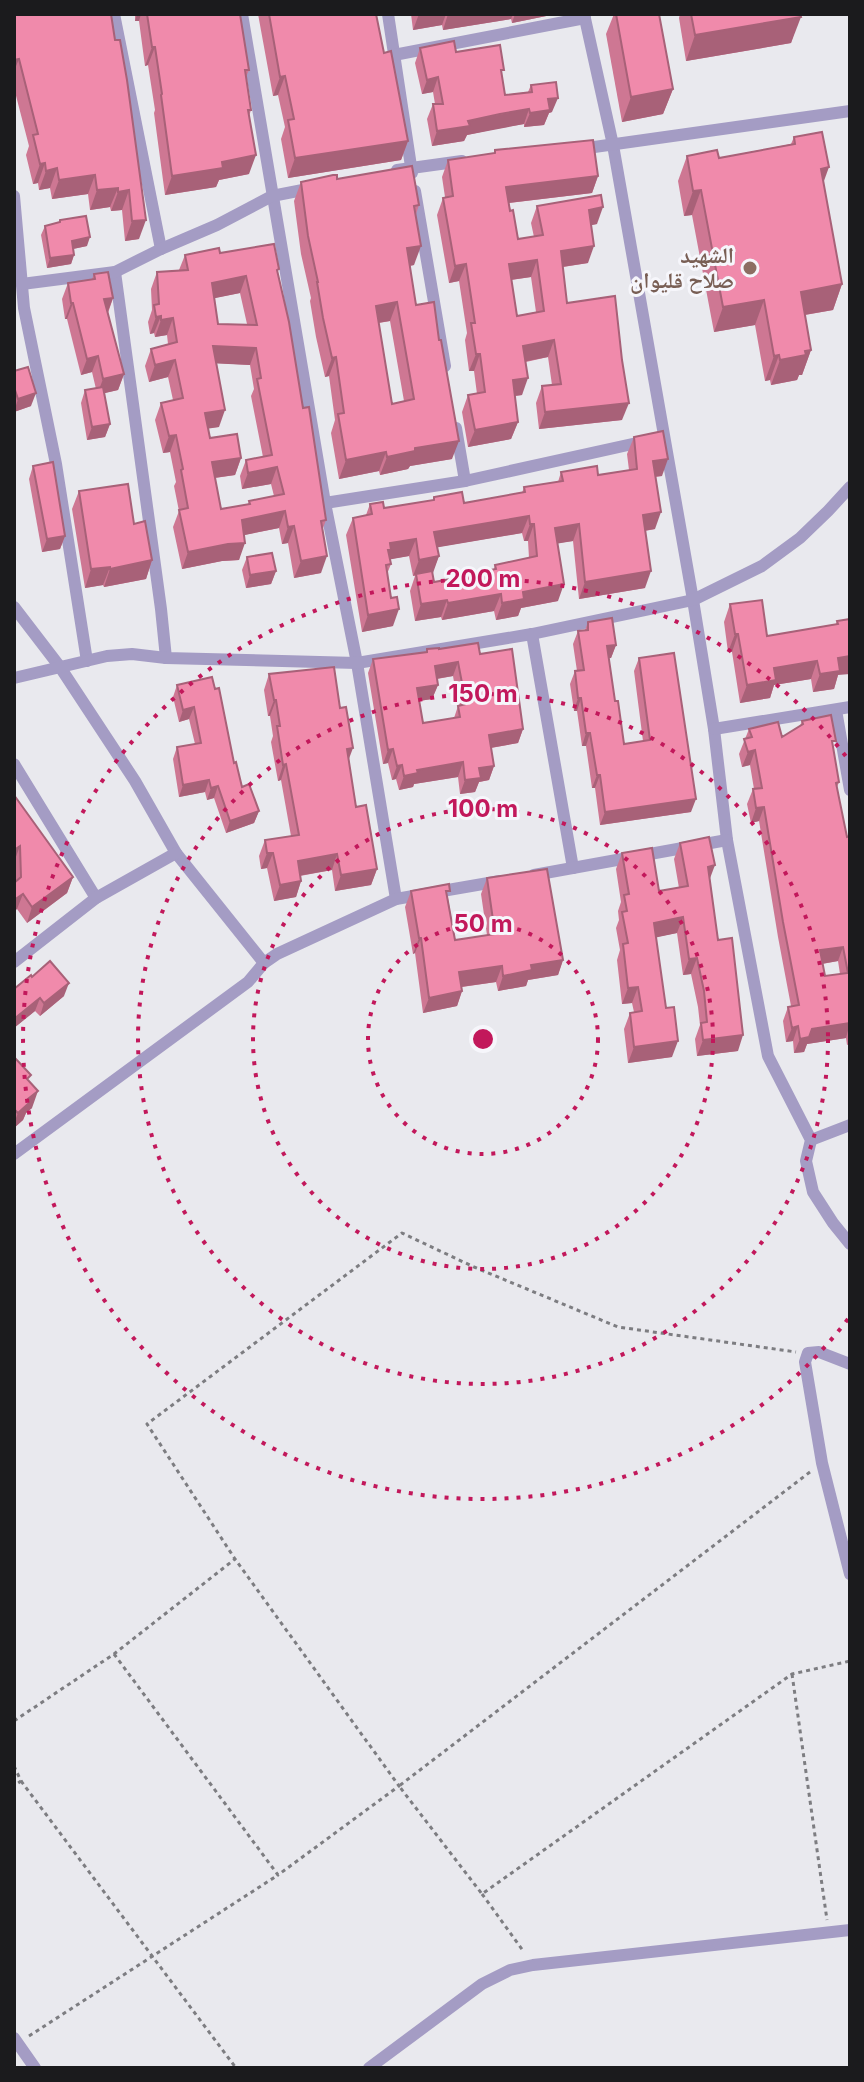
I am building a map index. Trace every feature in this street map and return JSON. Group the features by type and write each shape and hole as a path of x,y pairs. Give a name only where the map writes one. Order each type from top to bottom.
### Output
{"street":[{"path":"114,14 161,249"},
{"path":"242,14 396,899"},
{"path":"388,14 449,386"},
{"path":"394,55 584,16 613,145 693,600 714,729 727,840 768,1056 811,1140 806,1161 813,1192 850,1244"},
{"path":"566,150 850,111"},
{"path":"380,173 473,160"},
{"path":"22,284 115,272 272,196 319,186"},
{"path":"14,196 24,308 56,464 87,661"},
{"path":"115,272 166,658"},
{"path":"454,418 465,481"},
{"path":"325,503 465,481 664,437"},
{"path":"14,678 107,656 132,654 166,658 357,663 532,634 693,600 762,566 800,538 850,487"},
{"path":"14,607 60,667 135,781 176,853 264,963"},
{"path":"532,634 573,868"},
{"path":"714,729 850,707"},
{"path":"836,710 850,790"},
{"path":"14,764 96,898"},
{"path":"14,1154 248,982 264,963 277,954 396,899 727,840"},
{"path":"14,962 96,898 176,853"},
{"path":"811,1140 850,1125"},
{"path":"850,1364 819,1352 808,1353 805,1362 822,1463 850,1574"},
{"path":"369,2068 482,1984 510,1970 850,1930"},
{"path":"16,2041 35,2068"}],"path":[{"path":"533,1965 235,1559 147,1424 402,1233 474,1267 618,1327 808,1353"},
{"path":"16,2041 278,1875 822,1463"},
{"path":"14,1721 114,1654 235,1559"},
{"path":"114,1654 278,1875"},
{"path":"482,1894 792,1674 850,1661"},
{"path":"792,1674 829,1932"},
{"path":"14,1766 21,1781 236,2068"},
{"path":"14,1786 21,1781"}],"building":[{"path":"14,14 111,14 115,40 120,40 127,80 146,220 132,221 129,190 97,190 95,175 59,180 57,168 46,171 45,163 40,164 33,135 38,134 19,59 14,60"},
{"path":"147,14 240,14 249,70 245,70 251,110 248,110 256,155 222,162 223,168 172,176 155,47 152,47"},
{"path":"269,14 376,14 384,53 391,51 408,141 295,158 288,120 294,119 285,76 280,77"},
{"path":"616,14 659,14 673,89 631,97"},
{"path":"691,14 800,14 801,17 695,35"},
{"path":"454,41 456,52 500,45 505,95 532,92 531,85 556,82 558,98 548,99 550,110 530,113 529,109 500,114 468,121 470,126 437,131 433,104 443,104 438,77 427,80 420,48"},
{"path":"822,132 829,167 821,169 842,284 801,292 811,350 805,351 806,355 780,360 779,355 774,356 764,300 723,307 701,190 693,191 687,156 717,150 719,158 795,144 794,137"},
{"path":"593,140 598,176 506,187 518,239 543,235 537,206 601,195 603,207 589,210 594,246 561,251 567,303 615,296 629,403 545,412 542,386 561,384 554,340 523,346 528,378 513,380 518,422 475,430 468,395 485,392 480,354 476,354 471,323 475,323 466,264 455,266 443,198 453,196 448,160 495,153 495,150","holes":["537,260 544,311 517,316 509,264"]},
{"path":"412,166 419,205 414,206 421,246 407,248 416,305 434,302 459,441 415,448 415,451 387,457 386,452 346,460 338,414 344,413 336,357 332,358 323,318 301,182 333,175 337,175 337,179","holes":["397,302 414,399 392,404 376,306"]},
{"path":"86,216 90,237 72,241 74,255 50,258 45,226"},
{"path":"274,244 303,408 309,407 326,520 321,521 327,556 301,561 294,526 288,527 285,511 242,520 245,543 188,552 179,510 188,508 183,469 176,435 169,436 161,403 183,398 175,360 155,365 151,349 177,342 173,318 161,320 161,316 156,317 154,305 159,304 157,272 188,270 185,255 219,248 220,253","holes":["246,276 257,325 218,324 212,283","213,346 256,348 261,378 257,379 272,455 246,460 248,473 277,467 284,494 221,509 212,462 241,458 237,434 210,438 205,413 225,410"]},
{"path":"108,272 113,298 104,299 124,374 103,379 98,356 87,359 68,283 95,279 94,274"},
{"path":"28,367 36,393 18,399 14,371"},
{"path":"103,387 110,424 92,427 85,390"},
{"path":"663,431 668,459 653,461 661,512 643,515 651,571 585,582 579,524 555,528 564,584 523,592 524,599 502,603 501,594 421,604 416,574 432,571 434,582 496,569 495,565 537,556 534,524 530,524 529,516 434,532 439,556 419,560 416,539 390,543 391,564 386,565 391,598 397,597 399,609 368,615 353,518 372,514 370,504 383,502 384,508 462,492 464,503 525,492 524,487 563,481 561,472 597,466 598,475 637,469 634,437"},
{"path":"53,462 65,536 47,539 33,466"},
{"path":"128,484 134,524 145,521 152,560 110,569 91,569 79,491"},
{"path":"272,553 276,571 250,575 247,557"},
{"path":"762,600 767,636 838,624 837,621 850,619 850,656 838,658 840,671 820,674 817,661 774,668 776,680 747,685 730,604"},
{"path":"612,618 616,645 607,646 624,744 650,740 639,658 674,653 696,799 605,812 600,775 597,775 590,733 586,733 575,671 584,670 578,631 588,630 588,622"},
{"path":"478,643 480,654 512,649 523,729 489,735 494,766 479,768 481,778 465,780 463,762 417,770 418,773 404,776 402,765 397,766 393,749 388,750 373,659","holes":["458,662 466,704 458,706 460,717 423,723 417,688 438,685 435,666"]},
{"path":"334,667 340,708 346,707 353,748 347,749 356,807 366,805 377,869 341,875 337,854 298,861 301,881 280,885 273,853 267,853 265,840 299,835 286,764 283,765 276,700 269,674"},
{"path":"212,677 215,689 219,688 242,787 249,784 259,811 230,821 218,786 211,788 209,780 183,785 177,747 201,743 194,707 183,710 177,685"},
{"path":"831,715 836,741 832,741 839,782 836,783 847,837 850,836 850,1023 812,1029 809,1037 800,1039 798,1026 792,1028 788,1007 799,1005 764,807 756,808 753,789 762,788 755,750 748,752 744,739 752,737 749,729 778,722 782,737 803,724 802,721","holes":["843,947 848,973 825,976 820,950"]},
{"path":"14,795 73,877 32,907 23,894 14,900 14,883 21,877 20,846 14,850"},
{"path":"709,837 715,865 708,867 718,940 732,938 743,1035 703,1040 701,1023 707,1022 704,991 697,958 689,959 683,917 654,923 666,1008 674,1007 678,1041 634,1047 630,1013 642,1011 638,987 628,988 623,944 628,943 622,912 627,911 624,895 629,894 622,853 652,848 659,891 688,886 680,843"},
{"path":"547,869 563,960 531,965 532,970 503,976 502,966 459,972 462,991 429,998 411,891 449,884 450,891 446,891 455,940 495,934 487,878"},
{"path":"50,961 69,983 44,1003 40,998 14,1019 14,989"},
{"path":"14,1057 31,1075 27,1079 38,1091 18,1113 14,1109"}],"place":[{"name":"الشهيد صلاح قليوان","path":"750,268"}]}
